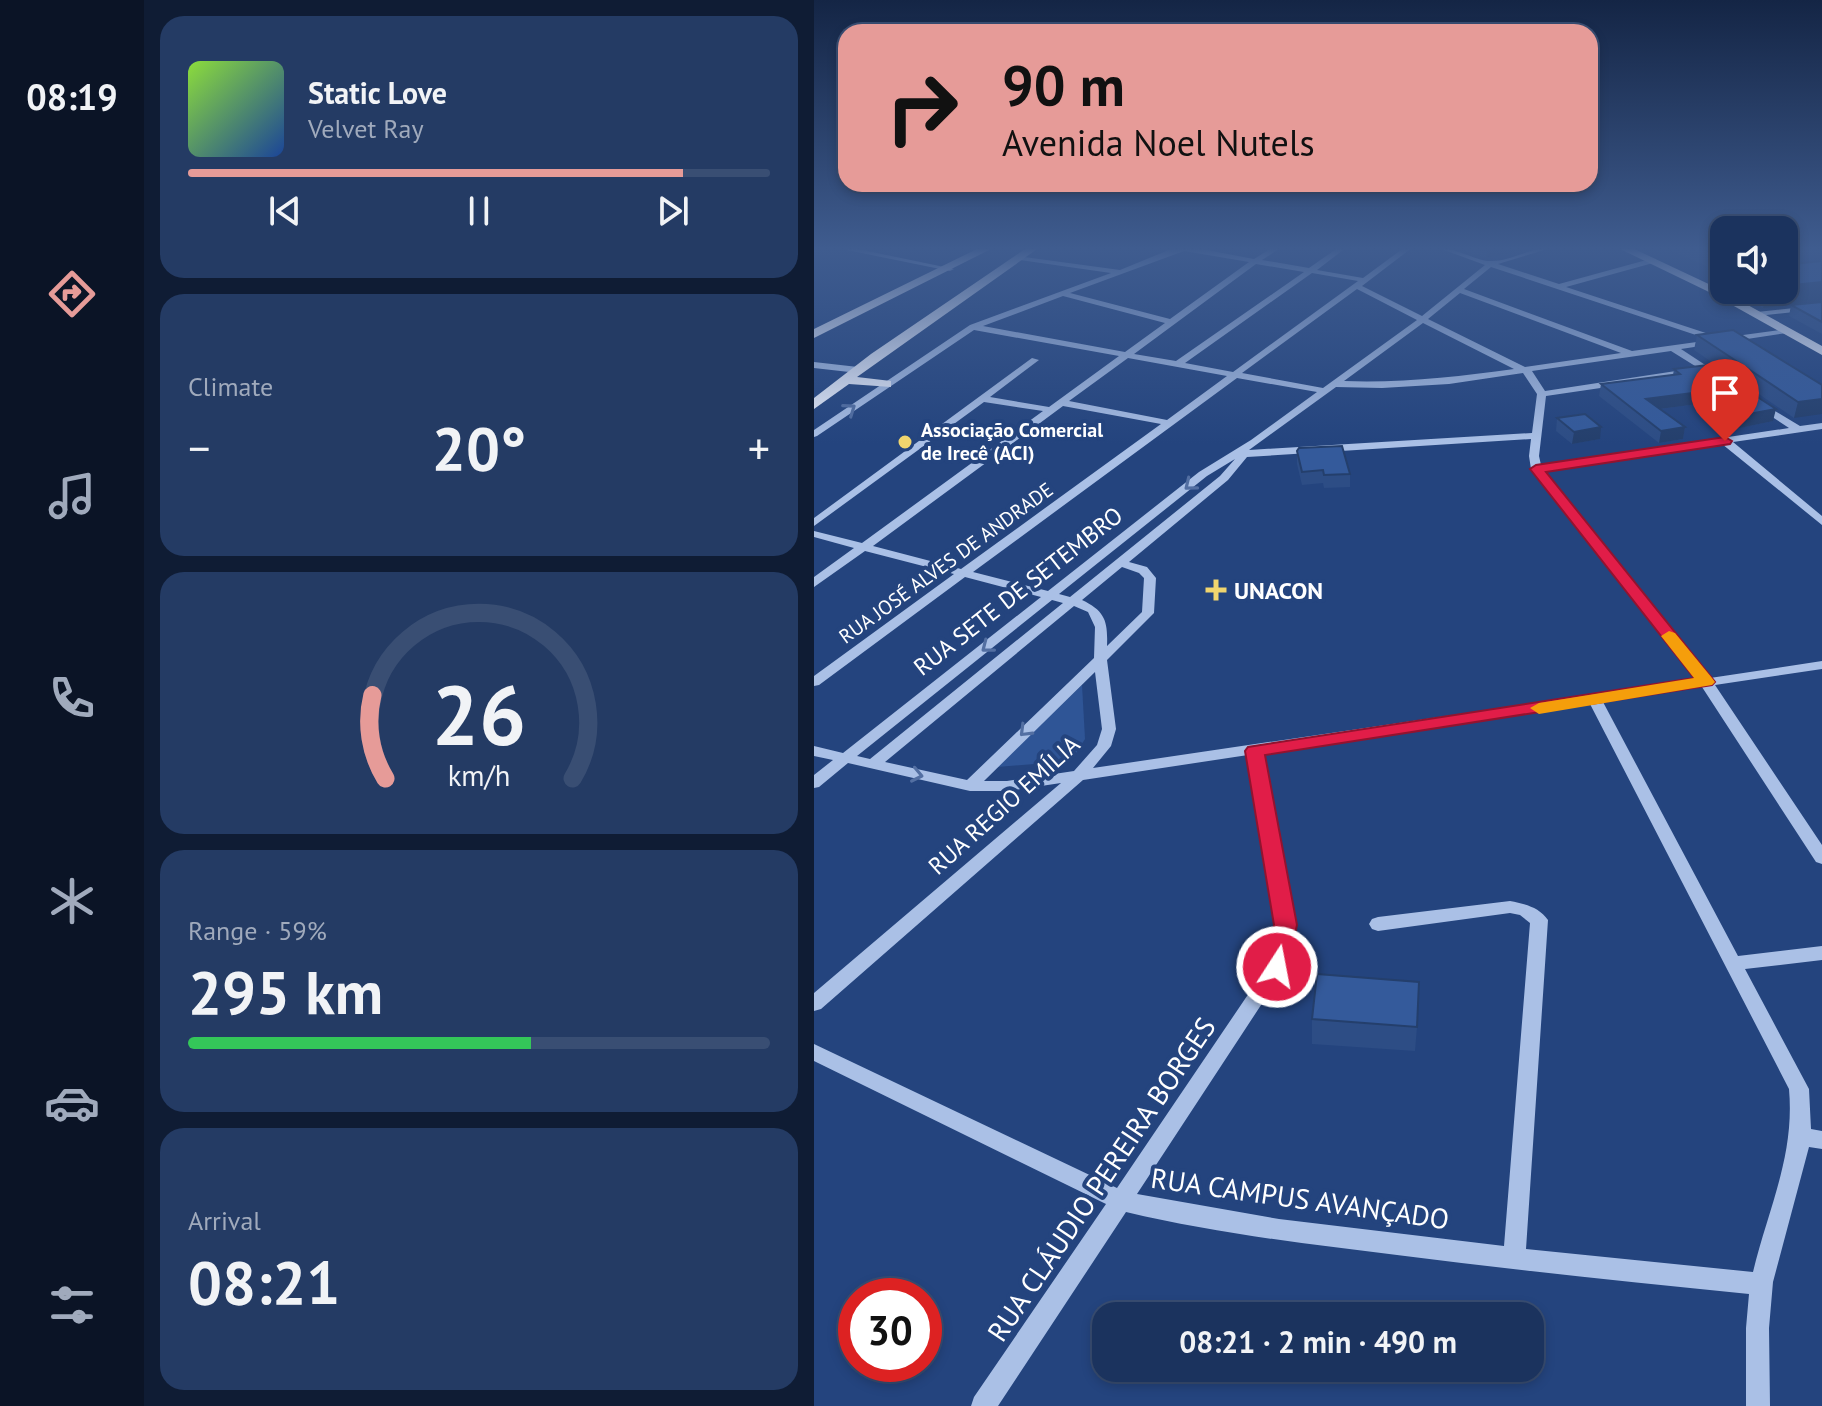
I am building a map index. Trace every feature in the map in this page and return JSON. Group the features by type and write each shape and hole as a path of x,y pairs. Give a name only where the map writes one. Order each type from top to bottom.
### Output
{"main road":[{"path":"814,334 859,313"},
{"path":"814,405 858,370 941,313"},
{"path":"1754,313 1822,351"},
{"path":"847,380 886,384"}],"street":[{"path":"814,434 973,327 1012,313"},
{"path":"1136,313 1170,322"},
{"path":"814,583 1183,313"},
{"path":"1178,364 1250,313"},
{"name":"RUA JOSÉ ALVES DE ANDRADE","path":"814,682 1319,313"},
{"path":"1410,313 1528,372 1542,394 1534,456 1536,469 1706,682 1822,858"},
{"name":"RUA SETE DE SETEMBRO","path":"814,783 1203,474 1238,455 1431,313"},
{"path":"1521,313 1632,354"},
{"path":"1639,313 1721,340"},
{"path":"1757,314 1770,313"},
{"path":"973,327 1324,391"},
{"path":"1335,384 1421,383 1528,372 1787,331"},
{"path":"1673,348 1731,386"},
{"path":"814,523 1035,360"},
{"path":"814,365 858,370"},
{"path":"1542,394 1705,369"},
{"path":"1744,395 1797,429"},
{"path":"982,399 1052,410"},
{"path":"1062,403 1168,423"},
{"path":"1536,469 1822,426"},
{"path":"1238,455 1536,436"},
{"path":"1725,441 1822,522"},
{"name":"RUA SETE DE SETEMBRO","path":"872,765 1224,478 1238,455"},
{"path":"814,534 1075,602"},
{"path":"970,786 1100,657 1141,621 1150,605 1150,578 1143,570 1121,563"},
{"name":"RUA REGIO EMÍLIA","path":"814,1004 1076,778 1104,746 1109,729 1100,657 1099,617 1093,610 1075,602"},
{"path":"814,751 970,786 1007,786 1822,665"},
{"path":"1595,700 1799,1089 1803,1108 1800,1137 1761,1284 1757,1339 1758,1406"},
{"name":"RUA CLÁUDIO PEREIRA BORGES","path":"983,1406 1277,967 1285,925 1255,751"},
{"path":"1378,924 1510,907 1525,910 1539,920 1514,1259"},
{"path":"1734,963 1822,953"},
{"name":"RUA CAMPUS AVANÇADO","path":"814,1052 1119,1200 1260,1227 1514,1259 1761,1284"},
{"path":"1800,1137 1822,1140"}],"shaded area":[{"path":"1082,685 1085,739 1071,761 997,767"}],"building":[{"path":"1805,313 1822,313 1822,322"},
{"path":"1733,330 1822,385 1822,399 1798,402 1697,335"},
{"path":"1708,365 1776,409 1738,416 1708,391 1646,399 1685,427 1661,431 1601,384 1680,374 1674,369"},
{"path":"1585,414 1601,427 1574,432 1557,418"},
{"path":"1342,446 1350,474 1324,475 1323,470 1302,472 1299,448"},
{"path":"1317,974 1419,982 1417,1027 1312,1019"}],"slow traffic":[{"path":"1539,708 1706,682 1669,636"}],"place":[{"name":"Associação Comercial de Irecê (ACI)","path":"905,442"},
{"name":"UNACON","path":"1216,590"}],"route":[{"path":"1277,967 1285,925 1255,751 1706,682 1536,469 1725,441"}]}
